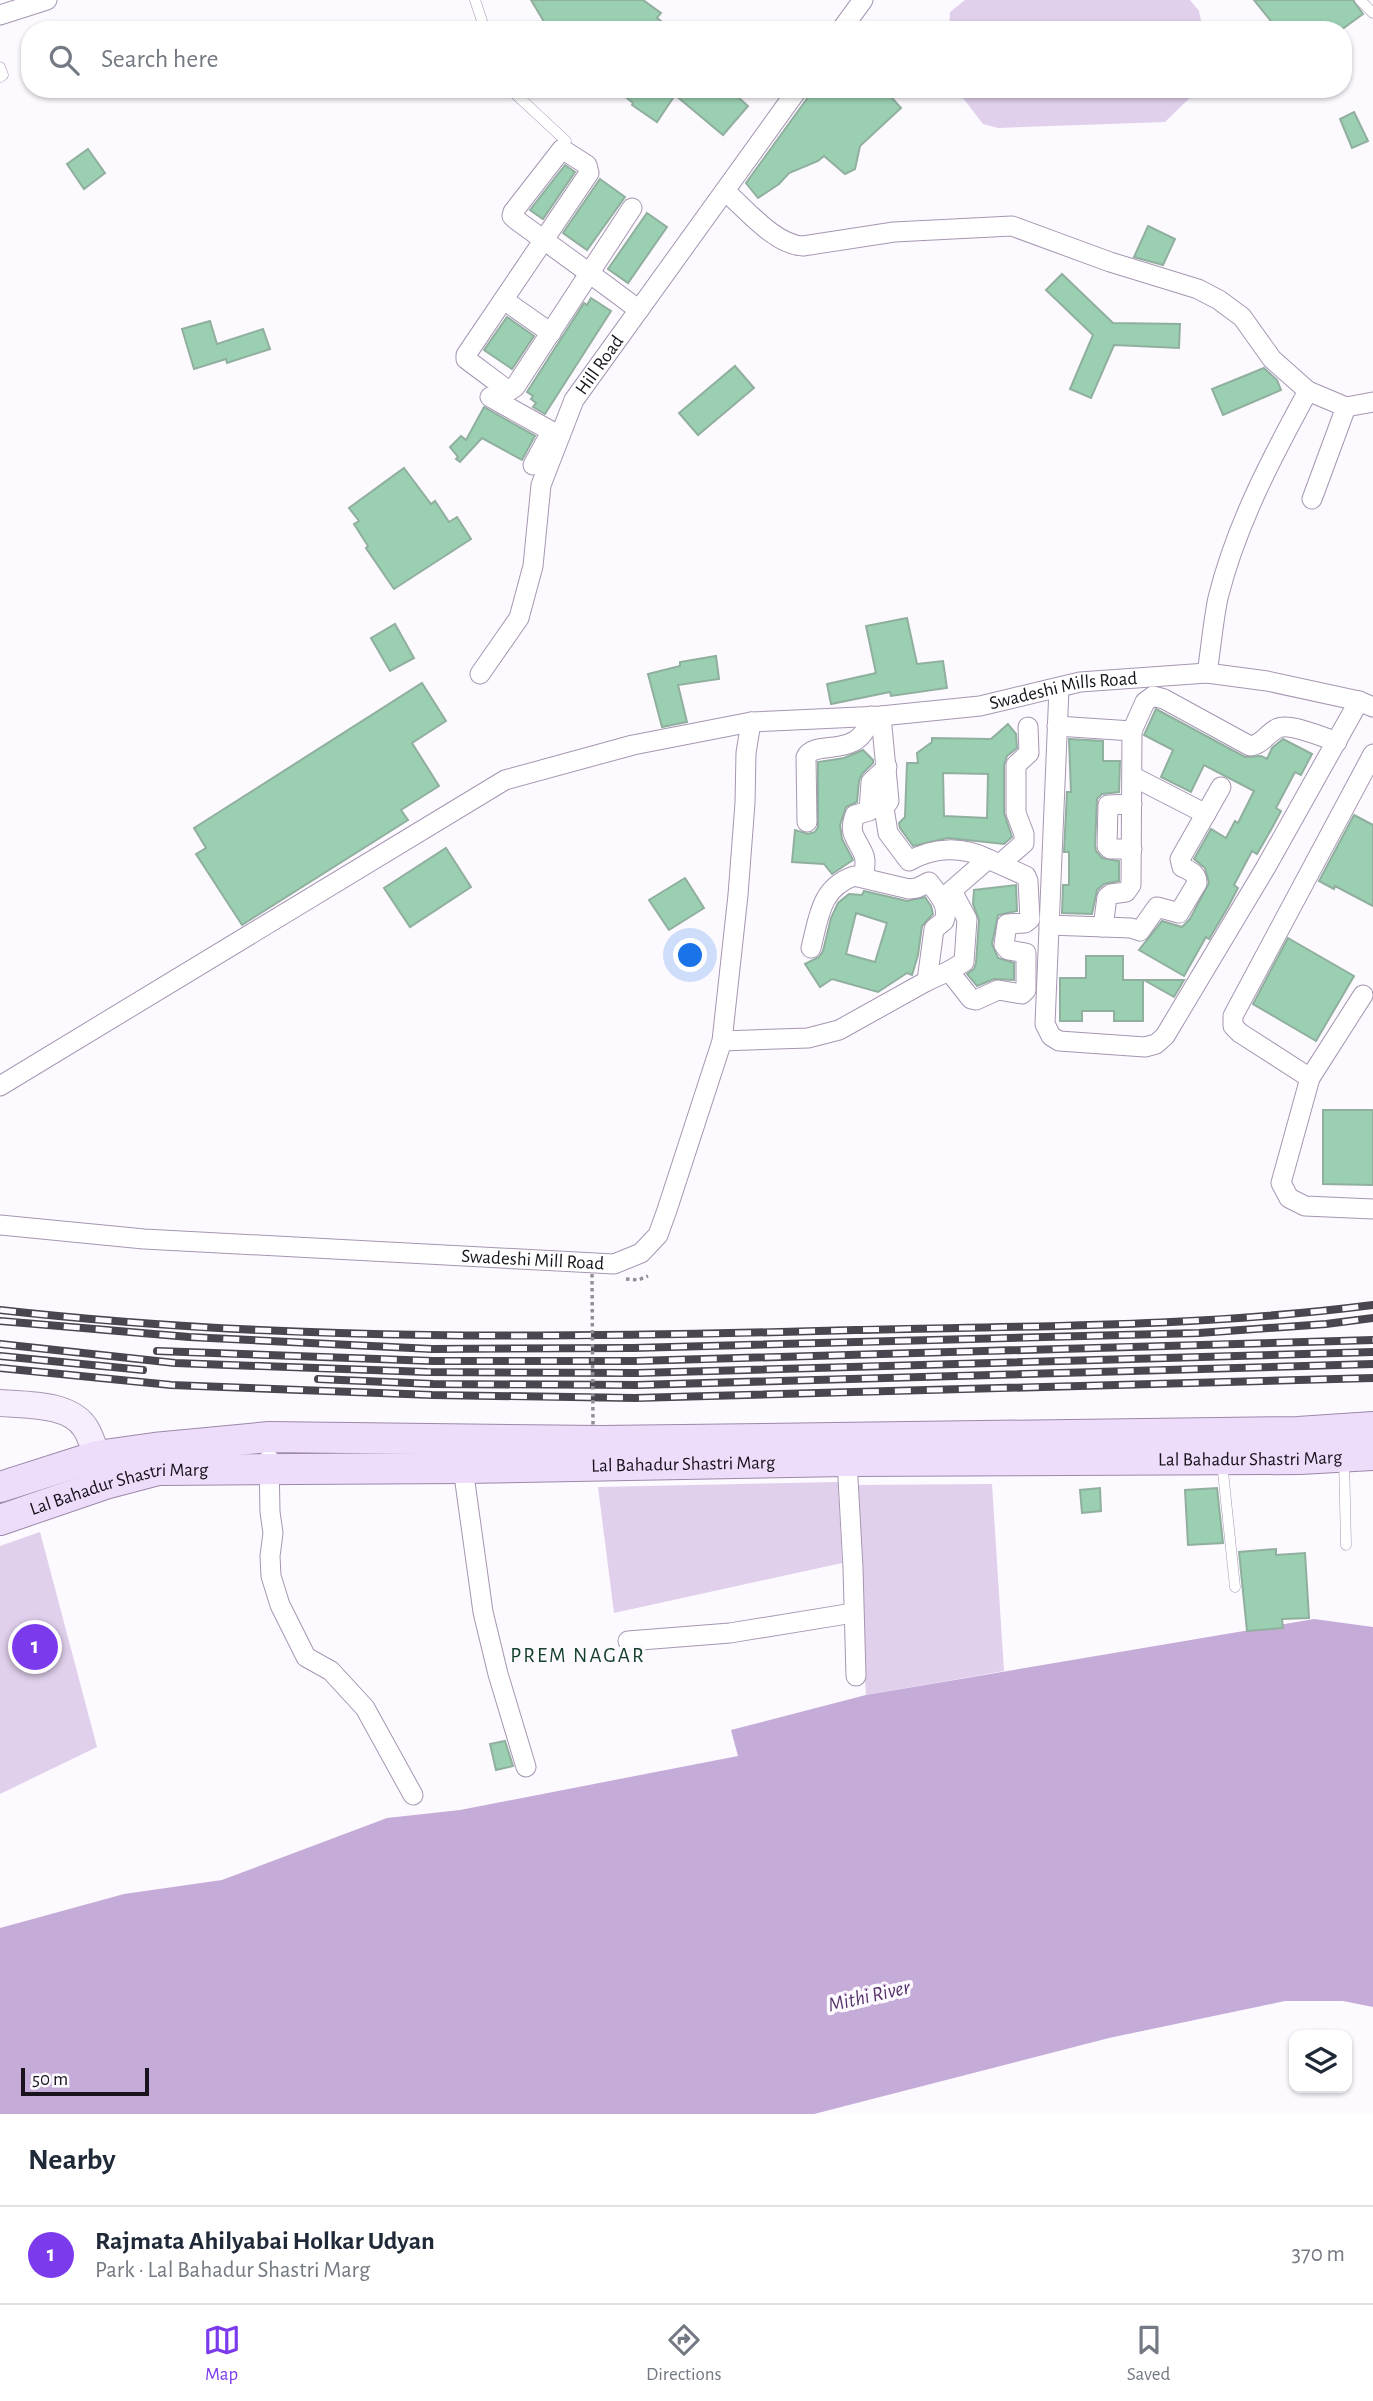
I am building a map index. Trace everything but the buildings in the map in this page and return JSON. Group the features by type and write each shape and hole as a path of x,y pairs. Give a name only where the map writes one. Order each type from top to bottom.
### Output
{"main road":[{"name":"Lal Bahadur Shastri Marg","path":"1032,1448 1222,1459 1299,1445 1373,1427"},
{"name":"Lal Bahadur Shastri Marg","path":"0,1488 269,1437 600,1441 847,1461 907,1449"},
{"name":"Lal Bahadur Shastri Marg","path":"156,1459 270,1469 463,1468 727,1451 1299,1445 1359,1456"},
{"name":"Lal Bahadur Shastri Marg","path":"0,1520 101,1470"}],"street":[{"path":"0,15 47,0"},
{"path":"848,21 863,0"},
{"name":"Hill Road","path":"480,674 519,618 533,566 541,485 555,434 574,400 791,98"},
{"path":"632,208 590,274 515,387 509,391 469,363 466,355 544,241 590,171 562,149 513,212 514,219 544,241 590,274 639,310"},
{"path":"725,191 780,240 791,246 894,232 1012,226 1110,262 1198,289 1242,317 1272,359 1308,391 1346,407 1373,402"},
{"path":"504,300 551,333"},
{"path":"1207,673 1218,599 1232,556 1266,468 1308,391"},
{"path":"490,397 555,434 533,465"},
{"path":"1312,499 1346,407"},
{"name":"Swadeshi Mills Road","path":"0,1086 505,780 634,745 751,722 876,716 980,706 1080,682 1207,673 1267,681 1366,704"},
{"path":"1059,688 1045,1024 1051,1035 1059,1041 1145,1047 1156,1044 1165,1036 1337,742 1366,704"},
{"path":"1103,927 1107,897 1126,892 1131,885 1132,731 1145,702 1153,696 1164,699 1250,746 1256,746 1278,728 1287,726 1337,742"},
{"path":"722,1041 808,1038 839,1030 964,962 967,919 947,895 929,882 909,861 888,833 877,808 871,782 887,767 876,716"},
{"path":"807,822 808,752 812,749 843,747 863,733 876,716"},
{"name":"Swadeshi Mill Road","path":"0,1225 144,1239 614,1264 641,1253 658,1235 701,1112 722,1041 738,895 746,754 751,722"},
{"path":"1057,726 1132,731"},
{"path":"947,895 1024,843 1025,838 1016,813 1016,770 1018,762 1029,753 1028,727"},
{"path":"1310,1078 1240,1033 1233,1026 1233,1016 1367,782 1373,754"},
{"path":"1132,776 1206,814"},
{"path":"1049,925 1140,930 1157,907 1175,914 1182,910 1197,877 1182,867 1180,859 1221,787"},
{"path":"864,877 864,854 854,839 853,818 877,808"},
{"path":"909,861 935,850 966,850 1026,876 1028,881 1030,919 1025,923 1007,924 1004,945 1008,950 1026,953 1026,990 1022,994 998,989 976,1000 971,999 949,971"},
{"path":"811,948 823,902 834,886 854,876 909,889 929,882"},
{"path":"927,981 934,929 946,916 947,895"},
{"path":"1363,995 1310,1078 1281,1183 1290,1198 1305,1206 1373,1209"},
{"path":"0,1403 43,1407 77,1418 86,1428 101,1470"},
{"path":"269,1437 270,1512 273,1533 271,1576 280,1605 306,1657 331,1671 365,1708 413,1795"},
{"path":"847,1461 856,1676"},
{"path":"463,1468 483,1612 498,1674 526,1767"},
{"path":"628,1641 730,1633 853,1613"}],"lane":[{"path":"475,0 482,21"},
{"path":"1360,0 1373,13"},
{"path":"0,67 3,75 0,77"},
{"path":"520,98 566,141"},
{"path":"1346,1545 1359,1456"},
{"path":"1222,1459 1235,1587"}],"path":[{"path":"592,1274 593,1425"},
{"path":"638,1280 648,1276"}],"shaded area":[{"path":"965,0 1190,0 1199,11 1201,21 950,21 950,12"},
{"path":"963,98 1190,98 1165,122 998,128 983,124"},
{"path":"838,1482 842,1563 614,1613 598,1487"},
{"path":"992,1484 1004,1671 866,1695 855,1485"},
{"path":"40,1532 97,1747 0,1794 0,1546"}],"water":[{"name":"Mithi River","path":"1314,1619 1373,1627 1373,2007 1343,2001 1285,2001 1109,2038 814,2114 0,2114 0,1928 124,1894 222,1880 387,1818 460,1810 738,1756 731,1730 866,1695"}],"railway":[{"path":"0,1310 213,1328 535,1336 1180,1322 1373,1305"},
{"path":"0,1321 189,1337 432,1349 633,1348 1199,1333 1373,1318"},
{"path":"157,1351 433,1361 636,1361 1373,1340"},
{"path":"0,1344 175,1363 427,1372 638,1373 1373,1352"},
{"path":"0,1356 143,1370"},
{"path":"318,1379 433,1384 637,1385 1373,1364"},
{"path":"0,1368 171,1385 432,1395 635,1398 1373,1378"}],"place":[{"name":"Rajmata Ahilyabai Holkar Udyan","path":"35,1647"}],"district":[{"name":"PREM NAGAR","path":"578,1655"}]}
